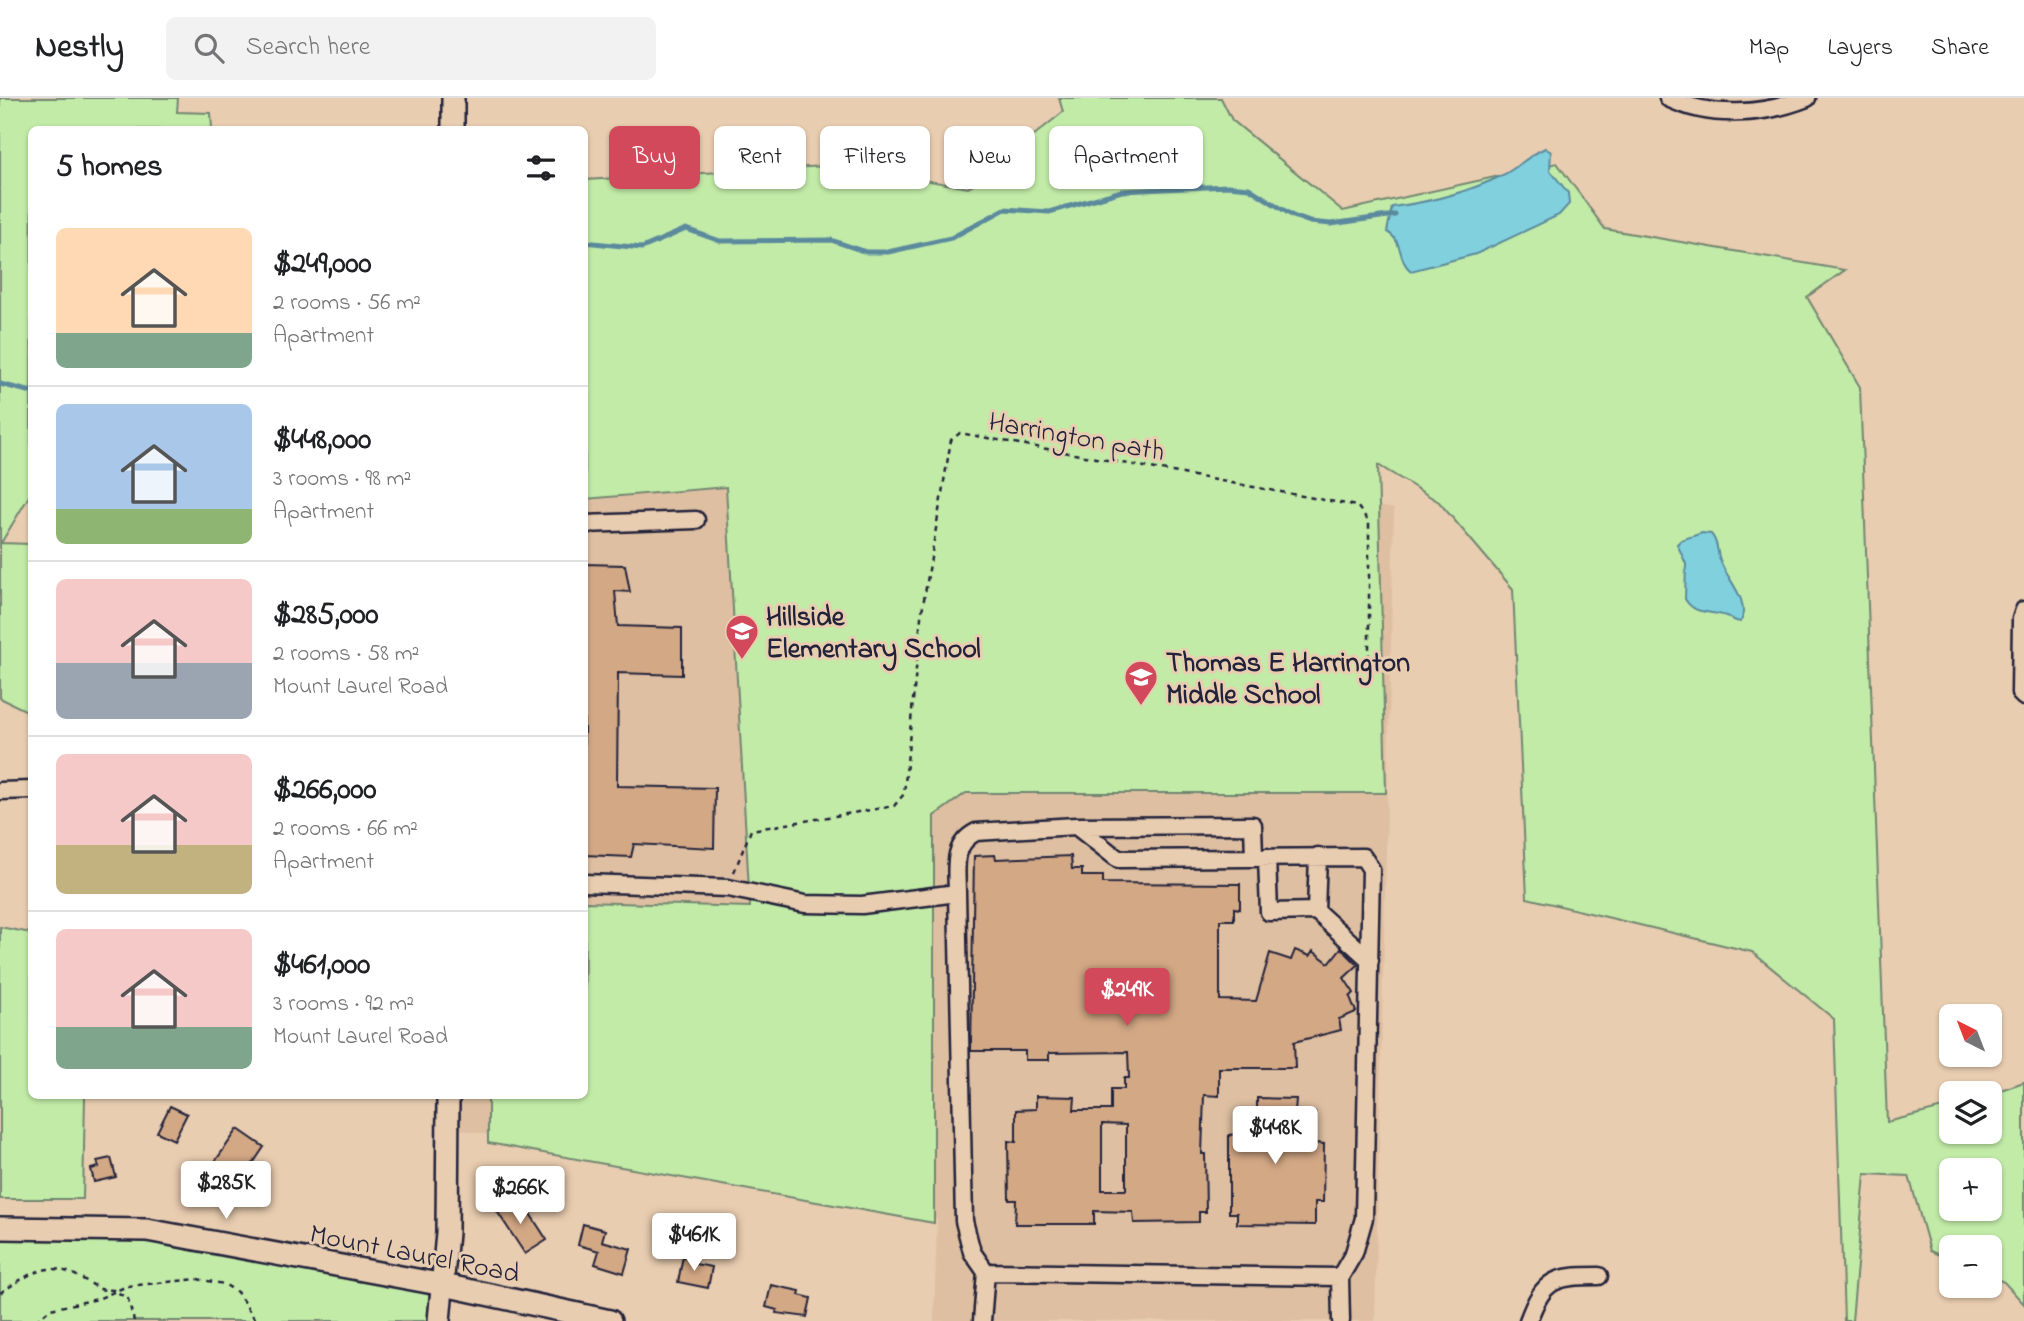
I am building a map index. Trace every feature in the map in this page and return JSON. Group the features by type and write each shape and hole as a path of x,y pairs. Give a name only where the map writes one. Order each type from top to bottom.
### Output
{"main road":[{"path":"453,98 453,126"},
{"path":"439,1321 444,1285 448,1099"},
{"name":"Mount Laurel Road","path":"0,1228 146,1230 444,1285 610,1321"}],"street":[{"path":"1668,98 1692,107 1734,112 1766,109 1807,98"},
{"path":"588,524 696,520"},
{"path":"2024,610 2021,620 2020,693 2024,697"},
{"path":"0,790 28,790"},
{"path":"982,1321 986,1272 972,1252 964,1222 957,849 964,838 975,832 1076,826 1253,825 1269,912 1316,911 1370,960"},
{"path":"1076,826 1118,859 1356,855 1368,862 1371,869 1370,960 1364,1218 1354,1253 1340,1277 1340,1321"},
{"path":"1316,911 1318,856"},
{"path":"588,883 728,888 804,904 862,905 957,893"},
{"path":"986,1272 1340,1277"},
{"path":"1528,1321 1542,1289 1553,1280 1567,1276 1599,1276"}],"path":[{"name":"Harrington path","path":"728,888 751,830 894,806 904,794 921,617 951,440 960,433 1357,506 1369,522 1369,668"},
{"path":"0,1293 30,1274 64,1268 101,1290 115,1292 128,1299 134,1321"},
{"path":"36,1321 50,1309 98,1299 127,1286 211,1280 225,1283 237,1292 256,1321"}],"shaded area":[{"name":"Thomas E Harrington Middle School","path":"588,297 938,418 1394,509 1375,1321 934,1321 937,1219 448,1127 448,1099 588,1099"}],"green space":[{"path":"0,98 178,98 177,112 211,113 212,126 28,126 28,498 1,543 28,544 28,712 0,698"},
{"path":"1059,98 1221,98 1232,120 1343,211 1557,163 1605,229 1845,270 1807,297 1860,387 1887,1122 1939,1109 1939,1144 2002,1144 2002,1090 2024,1082 2024,1304 2002,1281 2002,1235 1939,1235 1939,1255 1930,1251 1909,1176 1865,1174 1852,1321 1844,1321 1834,1019 1752,952 1527,898 1513,589 1439,502 1378,465 1386,793 966,793 934,816 934,1223 488,1143 488,1099 588,1099 588,902 750,907 726,487 588,499 588,180 609,179 609,189 700,189 700,173 714,172 714,189 806,189 806,167 820,166 820,189 930,189 930,181 944,184 944,189 1035,189 1035,134 1063,112"},
{"path":"0,927 28,932 28,1099 85,1099 83,1199 0,1199"},
{"path":"127,1227 444,1285 439,1321 0,1321 0,1229"}],"water":[{"path":"1545,148 1551,152 1550,170 1568,193 1569,204 1559,215 1476,254 1411,271 1407,267 1396,240 1387,232 1392,207 1435,199 1490,181"},
{"path":"1702,533 1711,534 1715,540 1723,567 1740,598 1743,614 1741,622 1693,608 1685,599 1686,564 1677,544"}],"building":[{"path":"588,564 625,565 630,592 615,591 618,626 682,628 682,675 618,673 617,786 715,788 714,848 634,844 631,857 588,855"},
{"path":"995,855 996,859 1071,856 1072,869 1082,869 1082,876 1103,876 1103,883 1240,884 1240,909 1234,908 1234,920 1220,920 1220,1000 1256,1001 1270,953 1291,960 1295,950 1310,956 1313,951 1329,963 1341,948 1358,965 1344,978 1354,993 1350,997 1356,1012 1339,1019 1341,1030 1294,1042 1295,1068 1219,1068 1219,1096 1204,1095 1202,1154 1205,1154 1206,1212 1199,1212 1199,1222 1134,1223 1133,1212 1094,1211 1094,1224 1015,1224 1016,1200 1009,1200 1008,1141 1016,1142 1016,1110 1036,1109 1036,1096 1075,1097 1074,1110 1111,1110 1111,1089 1124,1089 1124,1078 1129,1078 1128,1052 1049,1053 1049,1060 1025,1060 1025,1051 971,1051 974,856","holes":["1102,1124 1126,1125 1126,1190 1102,1190"]},
{"path":"1257,1098 1296,1099 1295,1112 1315,1112 1315,1143 1324,1144 1323,1202 1315,1202 1315,1225 1237,1224 1237,1213 1229,1213 1229,1135 1237,1134 1237,1111 1257,1111"},
{"path":"170,1106 187,1114 174,1140 157,1132"},
{"path":"238,1129 264,1147 229,1199 202,1180"},
{"path":"111,1158 116,1177 94,1182 91,1169 99,1167 97,1161"},
{"path":"507,1196 521,1217 529,1212 547,1240 525,1254 493,1205"},
{"path":"583,1224 605,1230 602,1241 631,1249 624,1273 595,1264 599,1251 578,1245"},
{"path":"683,1256 696,1258 695,1264 712,1267 708,1288 678,1282"},
{"path":"771,1285 800,1291 799,1295 811,1298 807,1317 776,1313 777,1310 766,1307"}],"waterway":[{"path":"588,242 642,248 686,229 720,241 831,240 866,252 888,252 951,238 1005,209 1049,212 1122,191 1228,186 1249,188 1293,216 1310,222 1331,224 1395,215"},
{"path":"0,384 28,391"}],"place":[{"name":"Hillside Elementary School","path":"742,661"},
{"name":"Thomas E Harrington Middle School","path":"1141,707"}]}
